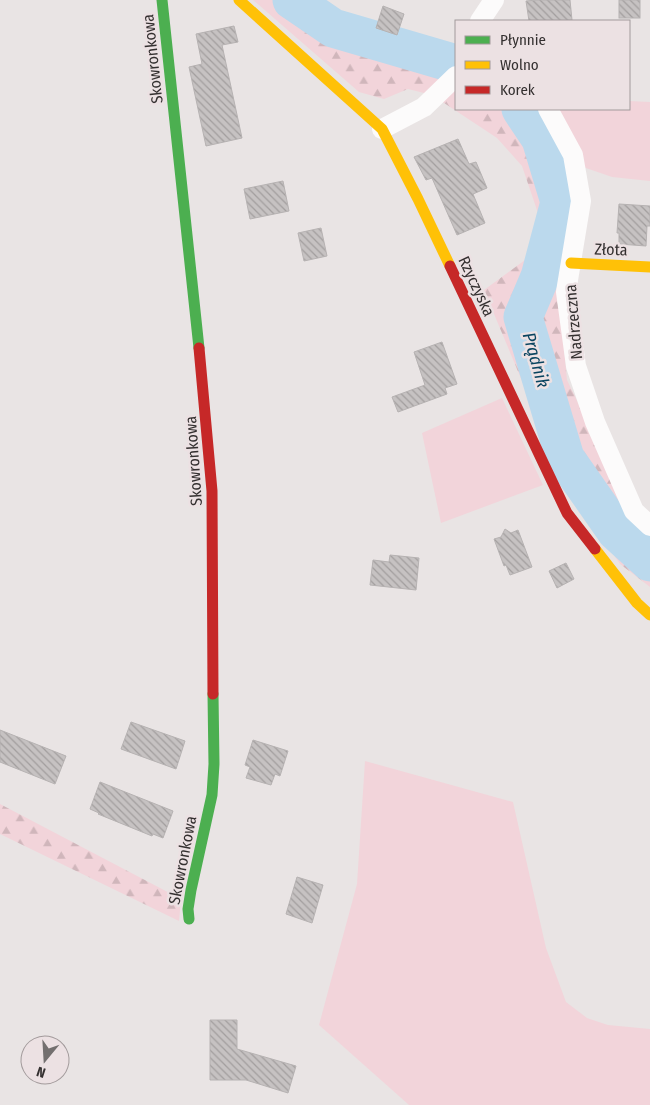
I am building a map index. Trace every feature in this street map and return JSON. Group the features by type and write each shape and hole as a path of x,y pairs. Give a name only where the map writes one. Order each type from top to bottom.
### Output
{"street":[{"name":"Skowronkowa","path":"162,0 204,385 212,491 214,764 212,795 191,890 188,909 189,919"},
{"name":"Rzyczyska","path":"239,0 382,129 418,199 567,513 637,602 650,615"},
{"path":"481,20 494,0"},
{"path":"382,129 424,108 455,77"},
{"name":"Nadrzeczna","path":"549,110 573,155 581,201 566,292 576,366 595,422 634,511 650,526"},
{"name":"Złota","path":"571,263 650,267"}],"green space":[{"path":"253,0 307,0 455,75 455,110 510,110 543,141 565,179 571,230 559,294 567,380 638,527 650,538 650,587 620,564 563,479 484,290 525,260 540,219 522,166 497,138 432,95 408,89 384,99 359,92"},
{"path":"630,101 650,102 650,181 612,177 583,167 557,110 630,110"},
{"path":"502,398 543,485 441,523 422,433"},
{"path":"365,761 513,802 546,948 566,1002 587,1018 608,1025 650,1029 650,1105 409,1105 319,1025 357,884"},
{"path":"0,804 181,899 179,921 0,834"}],"building":[{"path":"570,0 572,20 529,20 526,1"},
{"path":"619,0 640,0 640,18 619,18"},
{"path":"383,6 404,14 397,35 376,28"},
{"path":"234,26 238,42 222,45 242,138 206,146 189,67 202,64 196,34"},
{"path":"458,139 469,164 476,162 487,188 473,194 485,223 457,235 432,178 426,180 414,157"},
{"path":"283,181 289,211 250,219 244,189"},
{"path":"619,204 650,206 650,226 647,226 646,246 619,244 619,233 617,233"},
{"path":"321,228 327,256 304,261 298,233"},
{"path":"442,342 457,384 445,388 447,394 398,412 392,397 425,385 414,352"},
{"path":"505,529 511,533 518,530 532,567 510,575 506,565 504,566 494,539 501,537"},
{"path":"390,555 419,558 416,590 370,585 373,560 389,562"},
{"path":"566,563 574,579 557,588 549,571"},
{"path":"131,722 185,741 176,769 121,749"},
{"path":"0,730 66,756 55,784 0,762"},
{"path":"253,740 288,751 280,776 275,774 271,785 246,778 250,767 245,765"},
{"path":"100,782 173,811 163,838 153,834 152,836 90,809"},
{"path":"297,877 323,885 312,923 286,914"},
{"path":"210,1020 237,1020 237,1049 296,1066 288,1093 246,1080 210,1080"}],"waterway":[{"name":"Prądnik","path":"292,0 333,28 455,64"},
{"name":"Prądnik","path":"522,110 541,139 560,202 540,277 523,317 565,458 616,531 650,562"}],"traffic: fast":[{"path":"162,0 199,348"},
{"path":"189,919 188,909 191,890 212,795 214,764 213,694"}],"traffic: slow":[{"path":"239,0 382,129 450,266"},
{"path":"571,263 650,267"},
{"path":"595,549 637,603 650,615"}],"traffic: jam":[{"path":"450,266 567,513 595,549"},
{"path":"199,348 212,491 213,694"}]}
